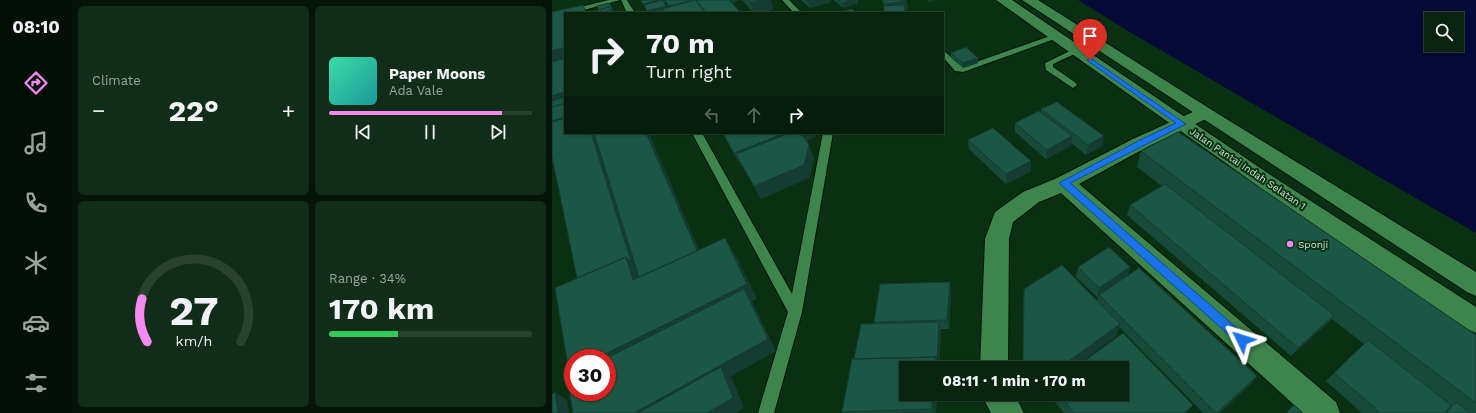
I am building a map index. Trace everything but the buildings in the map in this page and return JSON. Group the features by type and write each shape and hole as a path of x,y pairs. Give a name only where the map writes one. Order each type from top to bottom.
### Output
{"street":[{"name":"Jalan Pantai Indah Selatan 1","path":"1002,0 1182,124 1476,320"},
{"name":"Jalan Pantai Indah Selatan 1","path":"1029,0 1204,114 1476,285"},
{"path":"994,361 997,239 1003,218 1031,197 1064,183 1142,142 1204,114"},
{"path":"1064,183 1325,413"},
{"path":"992,413 993,401"},
{"path":"1000,401 1009,413"}],"lane":[{"path":"568,12 617,0"},
{"path":"624,0 630,12"},
{"path":"785,0 797,12"},
{"path":"552,16 564,13"},
{"path":"944,53 958,69 963,70 1056,37"},
{"path":"1073,85 1049,68 1049,63 1077,51"},
{"path":"698,134 795,312"},
{"path":"766,413 795,312 828,134"}],"shaded area":[{"path":"1078,0 1476,0 1476,233 1133,34"}],"place":[{"name":"Sponji","path":"1290,244"}],"route":[{"path":"1090,60 1182,124 1142,142 1064,183 1242,340"}]}
